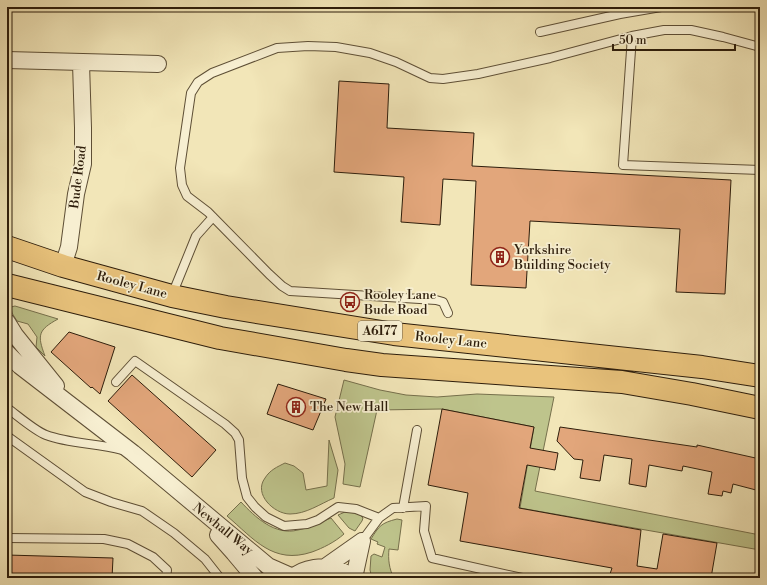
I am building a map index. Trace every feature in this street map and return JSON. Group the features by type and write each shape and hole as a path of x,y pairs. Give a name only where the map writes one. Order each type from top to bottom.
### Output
{"highway":[{"name":"Rooley Lane","path":"7,247 63,266 172,296 226,307 394,334 758,374"},
{"path":"7,285 220,338 346,360 382,365 622,382 760,408"}],"street":[{"path":"7,60 158,64"},
{"name":"Bude Road","path":"63,266 69,247 76,194 83,164 81,63"},
{"name":"Newhall Way","path":"7,322 15,335 70,404"},
{"name":"Newhall Way","path":"7,353 20,366 133,453 234,552 255,578"},
{"name":"Newhall Way","path":"157,475 268,566 293,577 309,569 325,567 340,570 354,578"},
{"path":"325,567 362,540"},
{"path":"354,578 362,540"}],"lane":[{"path":"540,32 618,10 661,7"},
{"path":"448,313 443,302 436,300 290,290 282,286 251,258 213,217 187,196 182,185 180,168 192,93 198,82 218,71 277,48 308,46 336,47 370,53 396,62 430,78 443,79 478,74 550,58 632,36 664,30 691,30 760,47"},
{"path":"632,36 623,165 760,170"},
{"path":"172,296 196,236 213,217"},
{"path":"116,382 135,361 225,424 235,433 239,440 242,478 247,497 266,517 284,526 308,524 318,520 338,507 356,509 379,518"},
{"path":"7,408 44,434 73,442 114,448 133,453"},
{"path":"403,508 417,430"},
{"path":"7,436 85,492 111,502 142,511 174,533 205,559 220,578"},
{"path":"362,540 379,518 393,508 426,506 424,531 432,558 522,578"},
{"path":"7,538 104,539 128,544 153,557 167,570 166,578"}],"green space":[{"path":"15,306 58,319 46,326 41,334 40,338 45,356 36,347 37,337 28,324 17,321 12,313 11,307"},
{"path":"344,380 380,390 406,395 437,397 477,394 554,397 535,491 760,535 760,550 520,508 534,427 442,409 377,410 360,487 343,484 345,464 335,417"},
{"path":"329,440 338,470 334,498 307,511 296,514 284,513 272,507 263,496 262,484 269,473 285,463 294,466 303,473 306,490 327,486"},
{"path":"241,502 259,519 274,528 290,531 302,529 331,518 344,534 337,540 312,552 298,555 286,555 275,552 265,548 255,541 227,516"},
{"path":"345,512 358,513 363,518 355,531 349,528 338,515"},
{"path":"397,519 402,520 398,550 389,549 390,568 394,578 372,578 370,570 371,556 374,554 382,557 385,547 377,544 378,542 371,539 381,526 387,522"}],"building":[{"name":"Yorkshire Building Society","path":"339,81 389,84 387,128 474,133 472,166 731,180 725,294 676,292 680,229 530,221 526,288 471,285 476,181 443,179 440,225 401,222 404,177 334,172"},
{"path":"69,332 115,347 100,394 92,387 91,388 51,352"},
{"path":"132,375 216,450 192,477 108,401"},
{"name":"The New Hall","path":"278,384 326,399 313,430 267,414"},
{"path":"442,409 534,427 530,448 558,453 555,470 527,465 519,508 641,530 637,566 657,569 663,534 717,543 711,578 634,578 610,574 612,568 460,541 468,493 428,485"},
{"path":"560,427 697,447 697,445 760,459 760,475 756,490 733,484 731,493 723,491 722,496 708,494 712,472 683,466 682,471 649,465 646,487 629,484 632,459 604,455 600,481 580,478 583,460 574,459 557,441"},
{"path":"7,555 113,558 112,578 7,578"}],"place":[{"name":"Yorkshire Building Society","path":"500,257"},
{"name":"Rooley Lane Bude Road","path":"350,302"},
{"name":"The New Hall","path":"296,407"}]}
